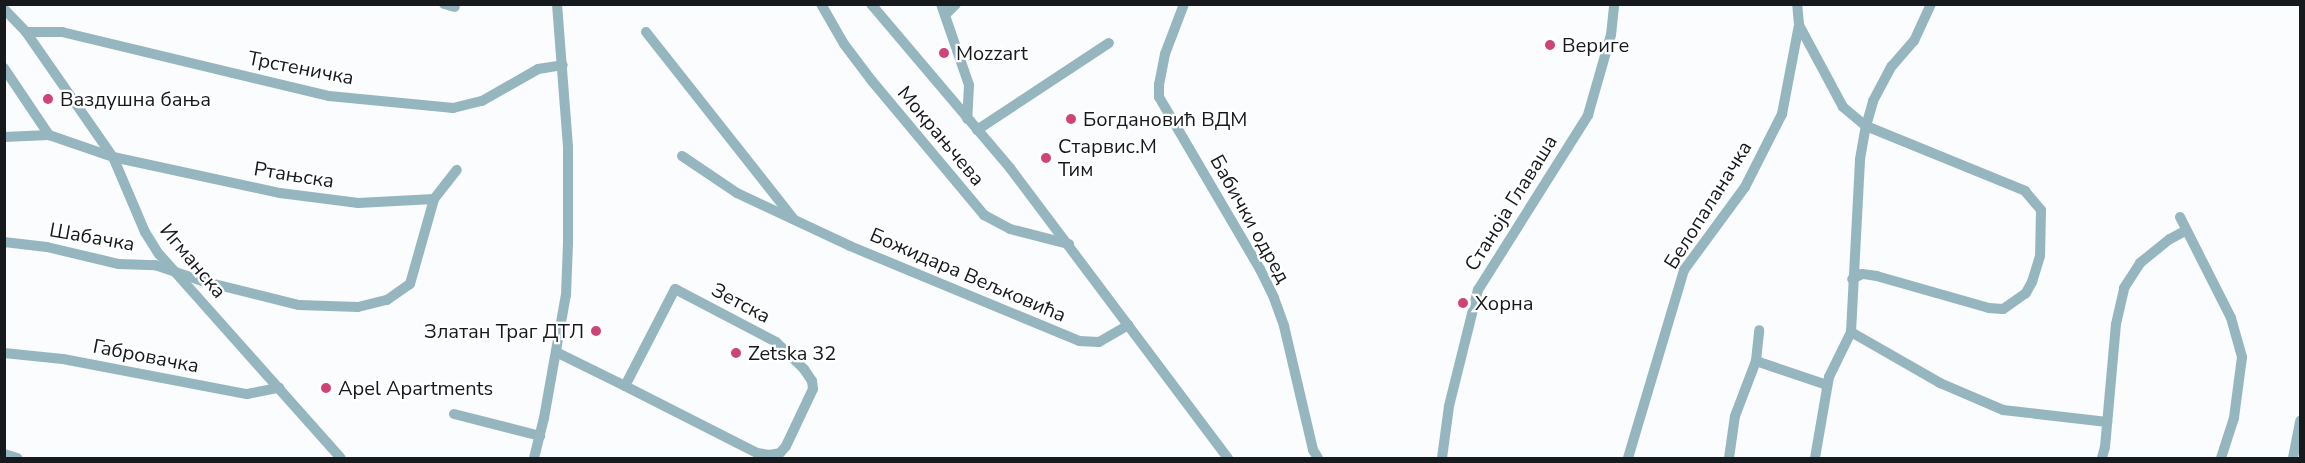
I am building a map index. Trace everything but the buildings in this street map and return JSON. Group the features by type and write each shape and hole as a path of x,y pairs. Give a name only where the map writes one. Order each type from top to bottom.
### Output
{"street":[{"path":"444,4 455,7"},
{"path":"534,459 566,295 568,147 557,4"},
{"name":"Мокрањчева","path":"821,4 844,44 872,81 984,215 1011,229 1069,244"},
{"name":"Мокрањчева","path":"871,4 1069,244 1228,459"},
{"path":"956,4 944,9 969,85 967,118"},
{"name":"Бабички одред","path":"1184,4 1165,54 1159,97 1260,269 1274,298 1284,326 1318,459"},
{"name":"Станоја Главаша","path":"1442,459 1449,406 1478,290 1588,115 1611,35 1614,4"},
{"name":"Белопаланачка","path":"1628,459 1684,270 1745,187 1782,114 1799,25 1797,4"},
{"path":"1815,459 1827,385 1851,332 1860,159 1866,126 1873,101 1892,66 1914,41 1931,4"},
{"name":"Игманска","path":"4,9 26,32 114,157 145,232 159,254 342,459"},
{"path":"1799,25 1843,107 1866,126 2025,191 2041,210 2040,256 2026,293 2003,309 1989,308 1877,276 1862,274 1852,279"},
{"name":"Трстеничка","path":"26,32 62,32 329,96 453,108 482,101 538,69 563,65"},
{"name":"Божидара Вељковића","path":"646,32 795,220"},
{"path":"977,130 1109,43"},
{"path":"4,68 49,135"},
{"path":"4,137 49,135"},
{"name":"Ртањска","path":"49,135 114,157 291,195 358,203 434,199"},
{"name":"Божидара Вељковића","path":"682,156 736,193 850,246 1078,341 1099,342 1128,325"},
{"path":"173,269 202,281 299,305 358,307 387,300 403,291 414,276 434,199 457,170"},
{"path":"2180,217 2185,231 2231,318 2242,357 2234,418 2222,459"},
{"path":"2102,459 2116,324 2124,288 2140,263 2169,239 2185,231"},
{"name":"Шабачка","path":"4,242 47,247 118,264 154,265 173,269"},
{"name":"Зетска","path":"556,352 757,453 769,455 780,453 786,446 813,388 812,381 804,369 776,342 675,289 625,386"},
{"path":"1729,459 1735,416 1756,361 1759,330"},
{"path":"1851,332 1914,370 1982,402 2022,413 2107,422"},
{"name":"Габровачка","path":"4,353 63,359 248,394 279,388"},
{"path":"1756,361 1827,385"},
{"path":"454,414 540,436"},
{"path":"2293,459 2301,422"},
{"path":"4,454 17,459"}],"place":[{"name":"Вериге","path":"1550,45"},
{"name":"Mozzart","path":"944,53"},
{"name":"Ваздушна бања","path":"48,99"},
{"name":"Богдановић ВДМ","path":"1071,119"},
{"name":"Старвис.М Тим","path":"1046,158"},
{"name":"Хорна","path":"1463,303"},
{"name":"Златан Траг ДТЛ","path":"596,331"},
{"name":"Zetska 32","path":"736,353"},
{"name":"Apel Apartments","path":"326,388"}]}
